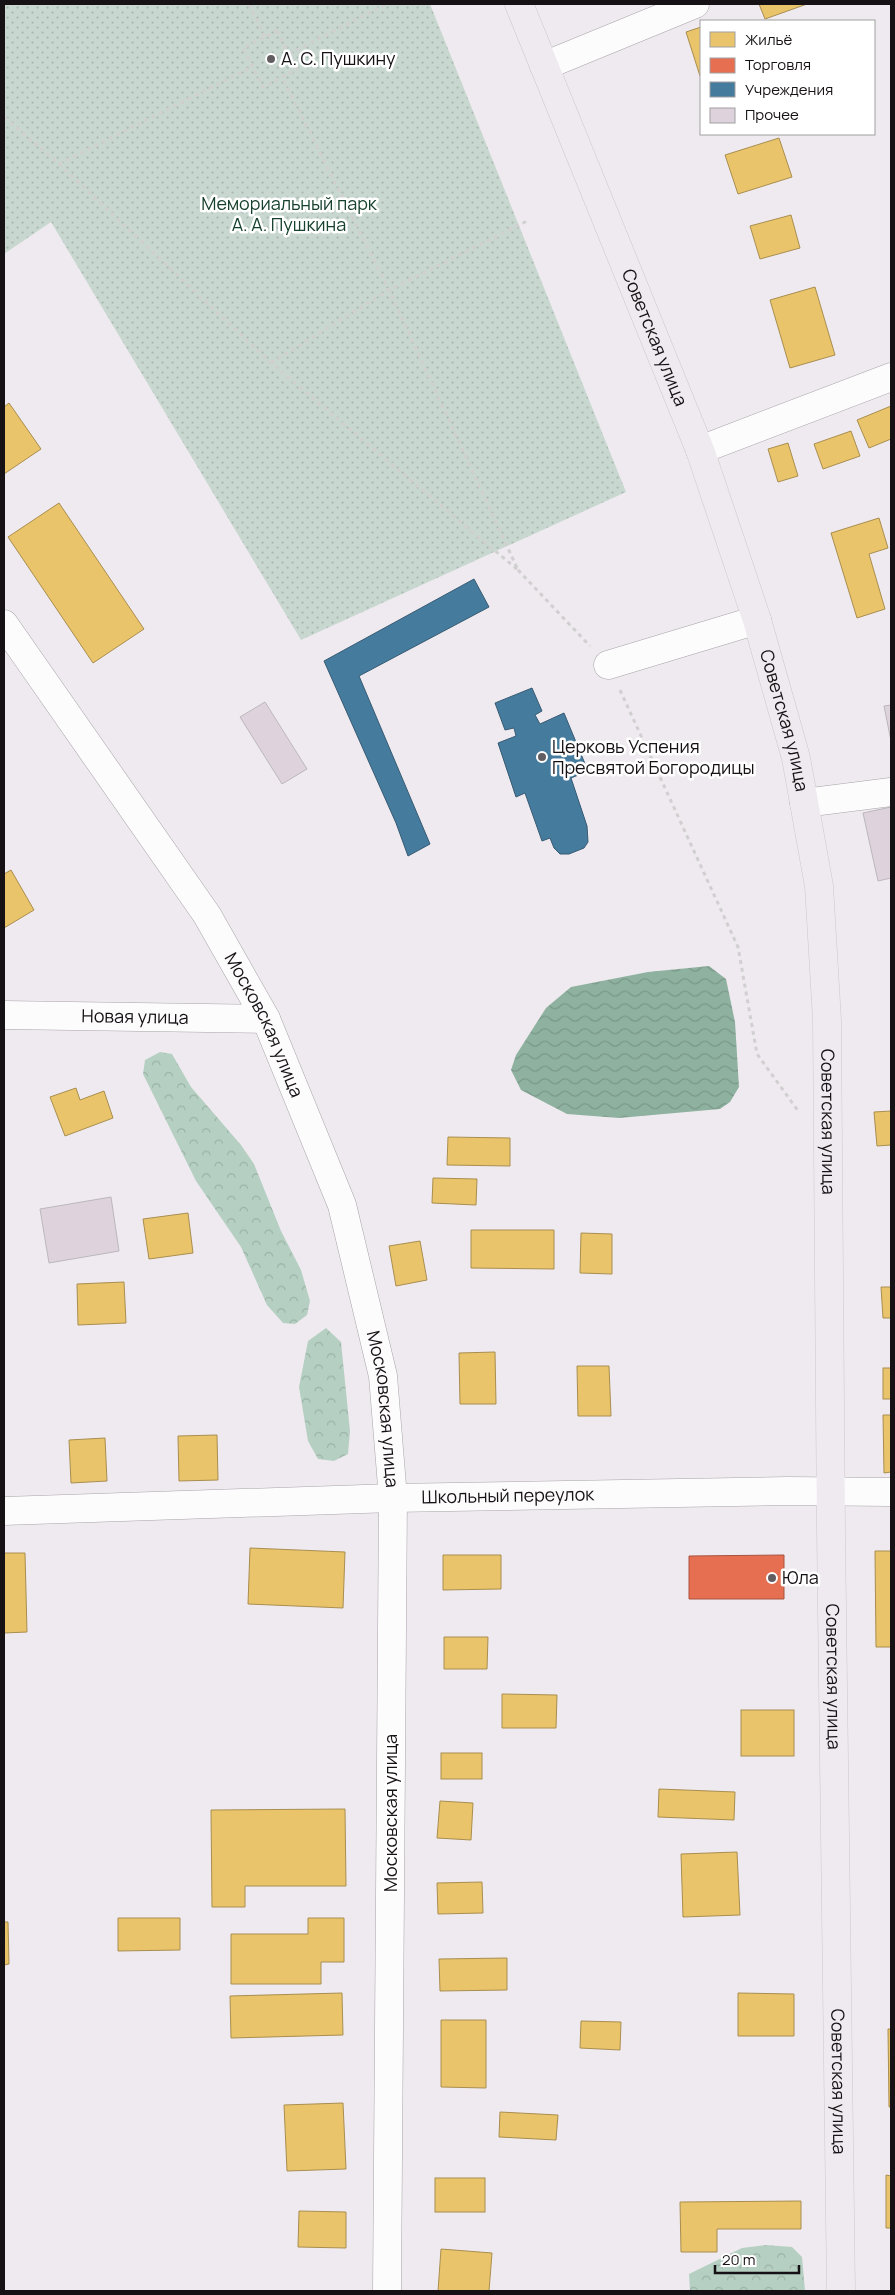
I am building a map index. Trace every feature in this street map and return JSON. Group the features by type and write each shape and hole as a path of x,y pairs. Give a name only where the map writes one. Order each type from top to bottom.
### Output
{"main road":[{"name":"Советская улица","path":"519,4 700,450 757,620 796,758 819,886 827,1020 841,2291"}],"street":[{"path":"544,66 694,4"},
{"path":"700,450 891,377"},
{"path":"608,664 757,620"},
{"name":"Московская улица","path":"4,624 207,915 266,1020 342,1205 383,1376 393,1498 387,2291"},
{"path":"804,803 891,792"},
{"name":"Новая улица","path":"4,1016 266,1020"},
{"name":"Школьный переулок","path":"4,1511 393,1498 831,1491 891,1492"}],"path":[{"path":"249,4 265,37"},
{"path":"289,54 386,4"},
{"path":"277,31 297,69 262,87 243,48 265,37 277,31"},
{"path":"59,164 252,67"},
{"path":"282,77 389,290 518,570"},
{"path":"4,117 59,164 271,363 518,570 608,664 738,947 757,1054 800,1113"},
{"path":"271,363 389,290 528,221"}],"green space":[{"name":"Мемориальный парк А. А. Пушкина","path":"4,4 430,4 626,492 301,640 51,222 4,254"},
{"path":"160,1052 172,1054 191,1087 241,1145 254,1164 281,1231 301,1270 310,1301 307,1315 295,1324 283,1323 267,1305 241,1247 196,1181 143,1074 145,1060"},
{"path":"326,1328 341,1342 350,1431 348,1454 334,1461 318,1459 308,1441 299,1387 308,1341"},
{"path":"766,2245 792,2247 802,2257 805,2291 690,2291 689,2274 742,2248"}],"water":[{"path":"709,966 726,979 735,1022 739,1087 730,1102 720,1109 619,1118 567,1114 521,1090 511,1070 516,1055 546,1008 571,987 648,972"}],"building: Жильё":[{"path":"759,4 807,4 765,19"},
{"path":"700,27 700,76 686,32"},
{"path":"779,138 792,177 738,194 725,155"},
{"path":"791,215 800,248 760,259 750,226"},
{"path":"815,287 835,355 790,368 770,300"},
{"path":"9,403 41,449 4,474 4,407"},
{"path":"891,406 891,439 869,448 857,420"},
{"path":"851,431 860,456 823,469 814,444"},
{"path":"788,443 798,476 778,482 768,449"},
{"path":"59,503 144,629 93,663 8,537"},
{"path":"879,518 888,548 869,554 885,609 857,618 831,533"},
{"path":"11,870 34,910 4,928 4,874"},
{"path":"76,1088 80,1100 104,1091 113,1118 65,1136 50,1097"},
{"path":"891,1111 891,1145 877,1146 874,1112"},
{"path":"448,1137 510,1138 510,1166 447,1165"},
{"path":"433,1178 477,1179 476,1205 432,1203"},
{"path":"188,1213 193,1253 149,1259 143,1219"},
{"path":"471,1230 554,1230 554,1269 471,1268"},
{"path":"581,1233 612,1234 612,1274 580,1273"},
{"path":"420,1241 427,1280 396,1286 389,1246"},
{"path":"124,1282 126,1323 78,1325 77,1284"},
{"path":"881,1287 891,1287 891,1318 883,1318"},
{"path":"495,1352 496,1404 460,1404 459,1353"},
{"path":"577,1366 609,1366 611,1416 578,1416"},
{"path":"883,1368 891,1368 891,1399 883,1399"},
{"path":"883,1415 891,1415 891,1472 884,1473"},
{"path":"217,1435 218,1480 179,1481 178,1436"},
{"path":"105,1438 107,1481 71,1483 69,1440"},
{"path":"250,1548 345,1552 343,1608 248,1604"},
{"path":"875,1551 891,1551 891,1647 876,1647"},
{"path":"4,1553 25,1553 27,1632 4,1633"},
{"path":"443,1555 501,1555 501,1589 443,1590"},
{"path":"444,1637 488,1637 487,1669 444,1669"},
{"path":"502,1694 557,1695 556,1728 502,1728"},
{"path":"741,1710 794,1710 794,1756 741,1756"},
{"path":"441,1753 482,1753 482,1779 441,1779"},
{"path":"659,1789 735,1792 734,1820 658,1817"},
{"path":"440,1801 473,1803 471,1840 437,1838"},
{"path":"345,1809 346,1886 245,1886 245,1907 212,1907 211,1810"},
{"path":"737,1852 740,1915 683,1917 681,1854"},
{"path":"482,1882 483,1913 438,1914 437,1883"},
{"path":"118,1918 180,1918 180,1950 118,1951"},
{"path":"308,1918 344,1918 344,1962 321,1962 321,1984 231,1984 231,1934 308,1934"},
{"path":"4,1922 8,1922 9,1964 4,1965"},
{"path":"507,1958 507,1990 440,1991 439,1959"},
{"path":"342,1993 343,2035 231,2038 230,1996"},
{"path":"738,1993 794,1994 794,2036 738,2036"},
{"path":"441,2020 486,2020 486,2088 441,2087"},
{"path":"581,2021 621,2022 620,2050 580,2048"},
{"path":"888,2029 891,2029 891,2107 889,2107"},
{"path":"343,2103 346,2169 287,2171 284,2105"},
{"path":"500,2112 558,2115 556,2140 499,2137"},
{"path":"886,2175 891,2176 891,2228 886,2228"},
{"path":"435,2178 485,2178 485,2212 435,2212"},
{"path":"801,2201 801,2229 717,2229 717,2252 681,2252 680,2202"},
{"path":"299,2211 346,2212 346,2248 298,2247"},
{"path":"441,2249 492,2253 489,2291 438,2291"}],"building: Торговля":[{"path":"784,1555 784,1599 689,1599 689,1556"}],"building: Учреждения":[{"path":"474,579 489,607 359,676 430,844 408,856 396,823 324,661"},
{"name":"Церковь Успения Пресвятой Богородицы","path":"532,688 542,711 535,715 540,724 564,713 588,771 571,778 587,826 588,842 584,848 569,854 560,854 554,848 550,838 542,841 525,793 516,797 498,743 516,736 514,728 505,730 495,703"}],"building: Прочее":[{"path":"265,702 307,769 282,784 240,717"},
{"path":"891,705 891,741 884,706"},
{"path":"891,807 891,878 878,881 863,813"},
{"path":"111,1197 119,1251 49,1263 40,1209"}],"place":[{"name":"А. С. Пушкину","path":"271,59"},
{"name":"Церковь Успения Пресвятой Богородицы","path":"542,757"},
{"name":"Юла","path":"772,1578"}]}
